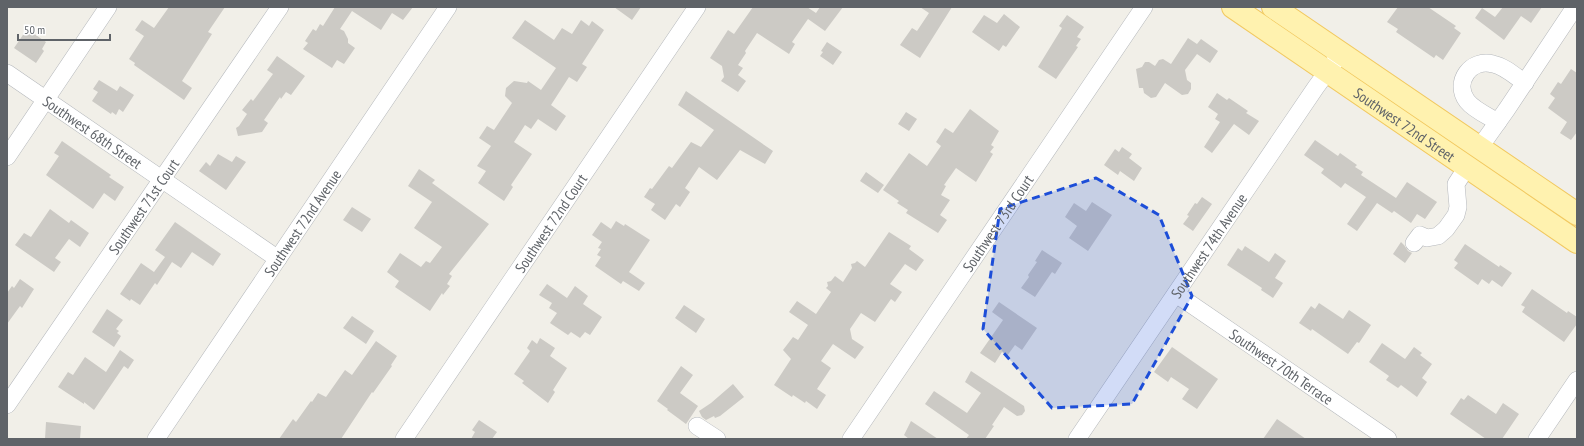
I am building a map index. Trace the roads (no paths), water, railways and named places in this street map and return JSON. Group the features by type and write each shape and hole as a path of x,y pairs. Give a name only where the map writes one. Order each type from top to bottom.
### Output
{"main road":[{"name":"Southwest 72nd Street","path":"1233,7 1577,242"},
{"name":"Southwest 72nd Street","path":"1273,7 1577,214"},
{"path":"1467,167 1480,147"}],"street":[{"path":"7,157 108,7"},
{"name":"Southwest 71st Court","path":"7,405 280,7"},
{"name":"Southwest 72nd Avenue","path":"156,439 448,7"},
{"name":"Southwest 72nd Court","path":"404,439 698,7"},
{"name":"Southwest 73rd Court","path":"851,439 1144,7"},
{"path":"1480,147 1575,7"},
{"name":"Southwest 74th Avenue","path":"1077,439 1341,53"},
{"path":"1498,122 1467,100 1463,92 1463,82 1466,74 1475,65 1482,63 1493,64 1503,68 1524,83"},
{"name":"Southwest 68th Street","path":"7,73 278,259"},
{"path":"1414,242 1420,235 1432,238 1438,236 1446,229 1456,215 1458,207 1456,184 1467,167"},
{"name":"Southwest 70th Terrace","path":"1176,294 1388,439"},
{"path":"1537,439 1577,380"},
{"path":"697,426 717,439"}]}
